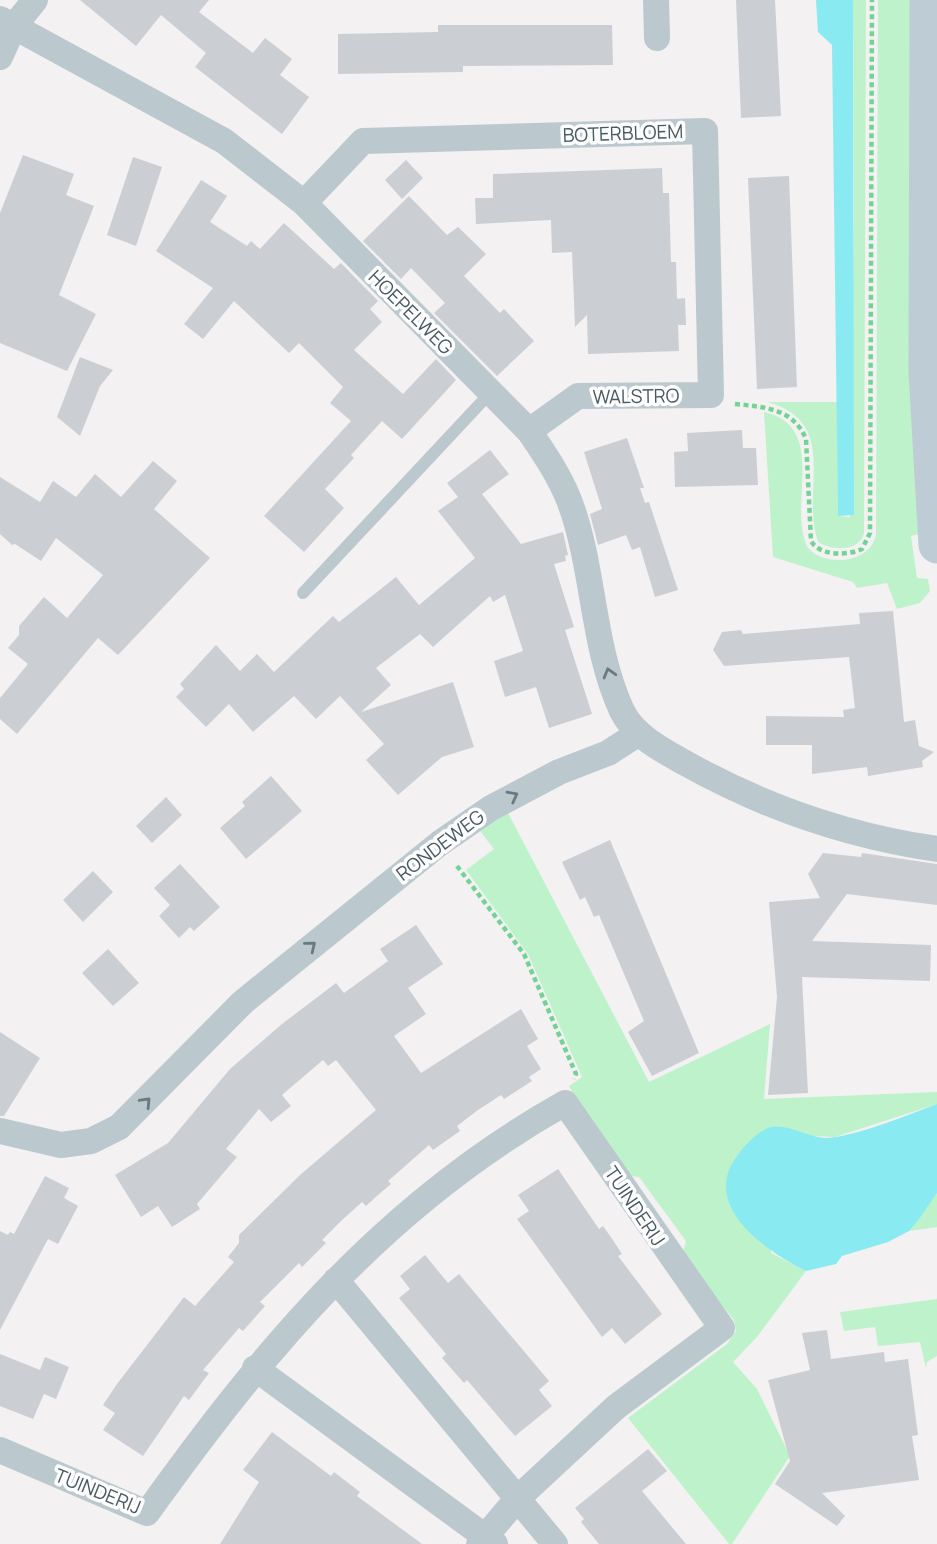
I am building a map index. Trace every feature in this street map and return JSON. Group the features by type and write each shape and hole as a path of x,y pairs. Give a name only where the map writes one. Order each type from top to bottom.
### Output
{"main road":[{"path":"928,0 927,372 937,545"}],"street":[{"path":"0,57 7,22 35,0"},
{"path":"656,0 657,38"},
{"name":"HOEPELWEG","path":"7,22 224,141 304,203 529,431 553,466 569,499 598,633 613,687 623,714 639,733"},
{"name":"BOTERBLOEM","path":"304,203 363,141 705,131 711,395"},
{"name":"WALSTRO","path":"529,431 578,396 711,395"},
{"path":"639,733 661,750 720,783 792,815 862,835 937,849"},
{"name":"RONDEWEG","path":"0,1131 61,1145 91,1141 119,1127 243,1002 440,843 491,808 559,772 608,753 639,733"},
{"name":"TUINDERIJ","path":"0,1450 147,1513 220,1411 255,1368 298,1318 383,1235 461,1170 516,1130 565,1103 722,1328 616,1407 518,1498 486,1542 255,1368"},
{"path":"337,1280 555,1544"}],"lane":[{"path":"303,593 491,392"}],"path":[{"path":"711,395 736,404 770,407 794,420 806,439 813,545 824,552 854,552 865,547 870,533 872,0"},
{"path":"440,843 524,954 576,1074 565,1103"}],"green space":[{"path":"853,0 866,0 864,533 857,544 838,548 818,542 814,522 814,460 811,442 804,426 790,412 768,402 837,402 838,516 850,517 854,214"},
{"path":"878,0 911,0 919,534 911,536 917,578 928,579 930,591 920,603 897,609 887,583 857,588 853,582 773,557 764,412 784,420 796,434 803,470 802,531 808,548 825,558 836,560 857,556 866,551 873,544 876,534"},
{"path":"507,811 649,1082 770,1024 764,1099 937,1092 937,1104 835,1137 811,1136 778,1126 771,1253 806,1271 757,1337 733,1362 757,1389 790,1456 732,1544 729,1544 628,1418 727,1344 736,1331 734,1320 682,1256 686,1241 639,1177 624,1175 569,1086 582,1077 528,954 466,870 494,849 480,831"},
{"path":"937,1193 937,1227 909,1231"},
{"path":"937,1299 937,1356 927,1362 926,1368 920,1342 878,1346 875,1327 844,1331 840,1312"}],"water":[{"path":"816,0 853,0 854,515 838,516 832,45 818,32"},
{"path":"937,1104 937,1193 909,1231 888,1242 842,1256 836,1264 806,1271 757,1240 732,1210 726,1193 727,1175 740,1152 764,1130 782,1127 818,1137 836,1137 881,1125"}],"building":[{"path":"80,0 209,0 199,12 253,53 265,38 292,59 280,75 309,97 282,134 195,67 206,53 161,15 136,46"},
{"path":"736,0 775,0 781,116 741,118"},
{"path":"438,25 612,25 613,65 463,66 463,72 338,74 338,34 438,32"},
{"path":"23,155 74,174 66,195 94,206 59,295 96,314 67,371 0,343 0,213"},
{"path":"133,157 162,167 136,246 107,235"},
{"path":"406,160 423,178 402,199 385,180"},
{"path":"662,168 663,193 669,193 671,262 676,262 677,299 685,298 686,325 678,325 679,351 588,354 587,315 575,327 572,252 552,253 551,220 476,224 475,198 493,198 493,174"},
{"path":"789,176 797,387 757,389 748,178"},
{"path":"201,180 227,196 210,222 247,246 251,241 260,249 284,223 334,269 341,263 378,301 370,309 382,322 354,350 403,394 436,359 456,380 402,439 382,421 351,455 354,458 325,489 344,508 304,552 264,516 351,421 330,403 343,387 299,343 289,353 234,301 203,339 184,324 213,288 156,251"},
{"path":"409,196 447,235 458,227 486,254 464,276 500,313 504,309 534,341 497,376 434,313 445,303 411,268 401,279 363,241"},
{"path":"80,357 113,370 100,386 80,436 57,417"},
{"path":"742,430 743,448 756,448 758,485 675,487 674,452 688,451 687,433"},
{"path":"627,438 644,488 640,488 645,503 649,502 678,590 655,597 640,547 632,550 626,535 598,545 590,514 602,509 584,452"},
{"path":"490,450 509,474 482,494 521,544 563,532 568,555 565,556 566,561 554,564 574,627 565,630 592,714 549,728 536,687 505,697 494,661 523,651 505,595 493,602 490,596 433,647 420,634 376,668 391,685 361,712 453,682 474,747 442,757 398,795 366,760 384,744 340,696 316,719 294,696 253,732 229,704 206,727 176,697 184,689 180,684 216,645 240,671 257,654 274,672 333,616 339,622 396,577 419,605 475,558 438,511 458,497 447,483"},
{"path":"153,461 177,481 154,509 210,558 118,655 98,638 17,734 0,719 0,698 28,664 8,648 19,635 19,626 44,597 67,618 103,575 56,538 41,561 15,544 12,545 0,534 0,477 40,502 53,481 76,497 95,474 121,497"},
{"path":"893,611 904,722 915,720 919,746 934,752 922,761 923,767 868,776 867,767 812,774 812,745 766,745 766,716 844,717 843,710 855,708 849,657 724,666 713,650 722,632 741,630 743,634 860,624 859,613"},
{"path":"271,776 302,811 246,859 220,828 245,806 242,802"},
{"path":"166,797 182,815 152,843 136,826"},
{"path":"610,840 699,1053 652,1076 628,1032 644,1021 599,915 594,917 585,897 580,900 562,862"},
{"path":"823,853 861,857 862,853 937,864 937,905 847,894 812,941 931,945 930,981 802,977 808,1093 768,1095 777,997 769,902 820,898 808,874"},
{"path":"180,864 220,907 194,931 190,927 179,938 159,916 170,905 154,888"},
{"path":"93,871 113,892 83,922 63,900"},
{"path":"416,925 443,964 408,988 426,1014 394,1036 421,1073 521,1009 538,1039 527,1046 541,1069 529,1077 532,1081 504,1099 501,1095 478,1110 457,1126 460,1131 433,1150 429,1145 388,1181 391,1184 366,1206 362,1202 341,1221 322,1240 326,1243 302,1267 299,1263 260,1302 265,1306 243,1331 239,1328 203,1370 209,1373 189,1400 184,1396 143,1456 103,1430 115,1413 103,1405 117,1384 184,1297 195,1306 234,1262 228,1257 239,1243 239,1235 300,1175 376,1110 336,1060 328,1066 323,1060 282,1095 291,1106 271,1122 259,1109 226,1149 237,1157 197,1204 200,1209 172,1227 158,1206 141,1217 115,1175 168,1143 230,1069 282,1024 336,983 344,993 388,961 380,949"},
{"path":"108,949 139,983 113,1006 82,973"},
{"path":"0,1032 40,1058 4,1116 0,1116"},
{"path":"558,1169 599,1229 603,1226 622,1254 618,1256 662,1314 625,1344 612,1328 602,1337 517,1219 529,1211 518,1195"},
{"path":"45,1176 69,1188 64,1198 78,1206 58,1244 48,1239 0,1330 0,1231 8,1235 10,1232 14,1234"},
{"path":"425,1255 448,1283 459,1274 549,1381 539,1390 552,1406 515,1436 467,1380 464,1383 442,1358 446,1354 399,1298 410,1289 400,1276"},
{"path":"827,1330 831,1359 884,1352 885,1362 908,1359 918,1435 912,1436 919,1480 822,1493 845,1516 837,1526 775,1484 790,1461 768,1380 810,1370 802,1333"},
{"path":"0,1354 40,1370 45,1357 69,1367 56,1399 44,1394 33,1419 0,1406"},
{"path":"272,1432 331,1476 334,1472 360,1492 357,1496 422,1544 220,1544 259,1482 243,1470"},
{"path":"648,1449 667,1471 642,1491 686,1544 599,1544 581,1522 584,1519 575,1508"}]}
